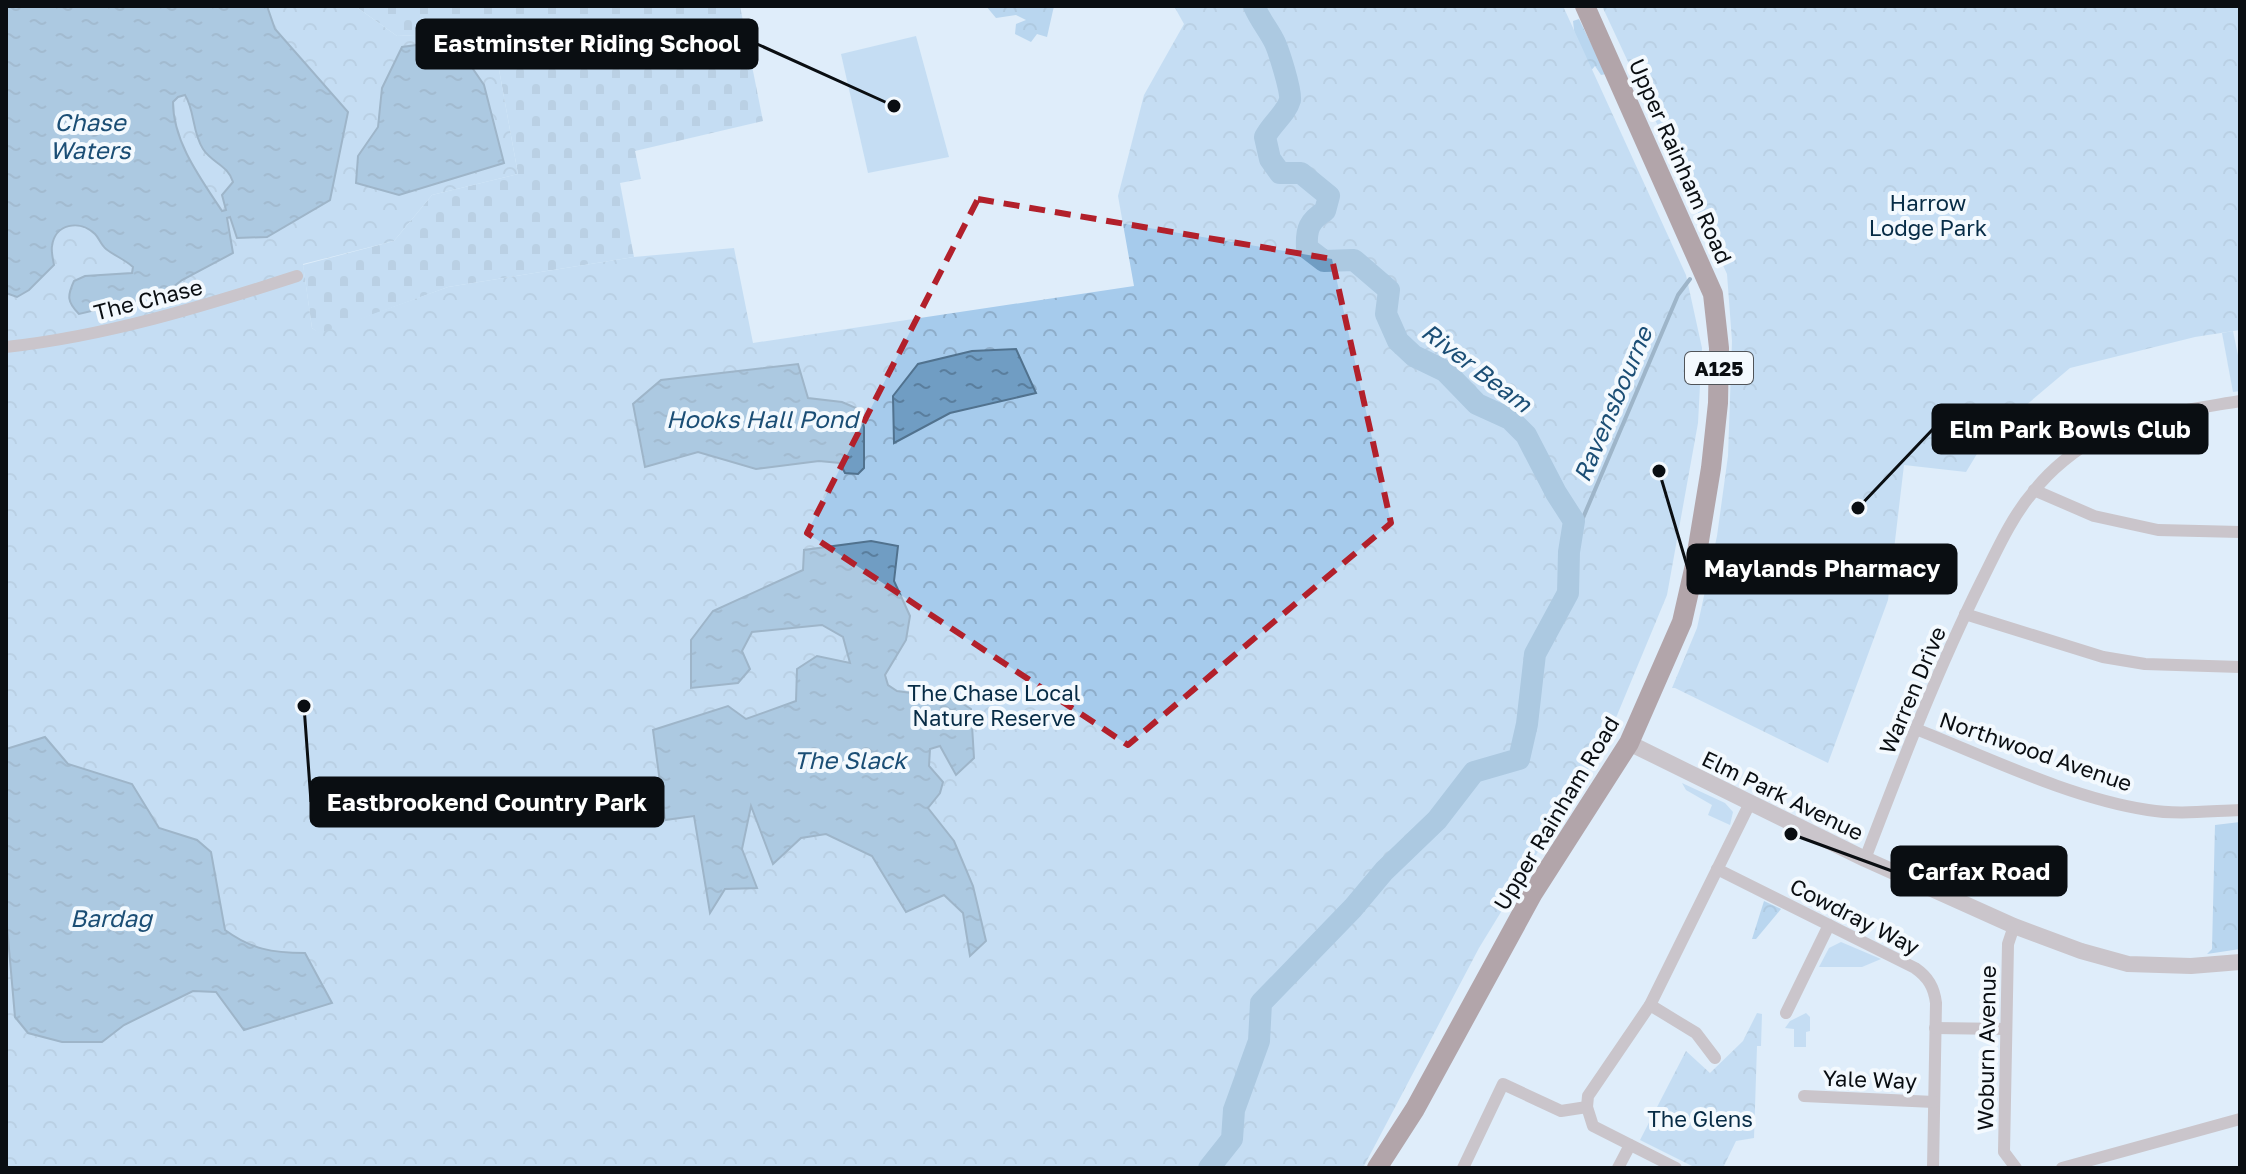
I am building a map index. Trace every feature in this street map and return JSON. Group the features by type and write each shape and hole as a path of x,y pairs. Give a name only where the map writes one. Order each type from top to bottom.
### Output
{"main road":[{"name":"Upper Rainham Road","path":"1377,1168 1415,1109 1533,893 1629,743 1682,622 1690,585 1714,445 1718,403 1719,348 1713,294 1585,6"}],"street":[{"name":"The Chase","path":"6,347 57,342 183,313 297,276"},
{"name":"Warren Drive","path":"1865,859 1965,614 1996,553 2034,490 2077,451 2100,437 2156,418 2240,401"},
{"path":"2034,490 2094,516 2158,530 2240,532"},
{"path":"1965,614 2103,657 2145,664 2240,667"},
{"name":"Northwood Avenue","path":"1916,729 2067,788 2109,801 2149,811 2240,810"},
{"name":"Elm Park Avenue","path":"1629,743 1865,859 2014,926 2081,951 2128,964 2191,966 2240,962"},
{"path":"1676,1168 1593,1126 1587,1107 1588,1096 1650,1005 1750,803"},
{"name":"Cowdray Way","path":"1717,869 1915,968 1926,977 1935,996 1933,1168"},
{"path":"1786,1013 1829,925"},
{"name":"Woburn Avenue","path":"2014,926 2008,944 2004,1152 2016,1168"},
{"path":"1650,1005 1696,1033 1715,1058"},
{"path":"1935,1028 2006,1029"},
{"path":"1463,1168 1503,1084 1561,1111 1587,1107"},
{"name":"Yale Way","path":"1804,1096 1934,1102"},
{"path":"2062,1168 2240,1119"},
{"path":"1618,1168 1630,1145"}],"highlighted area":[{"path":"978,199 1332,259 1391,523 1128,745 807,533"}],"green space":[{"name":"The Chase Local Nature Reserve","path":"6,6 355,6 397,36 492,31 518,174 432,195 394,241 303,264 312,328 320,333 448,287 634,257 734,248 753,343 1134,286 1118,196 1144,95 1184,24 1174,6 1563,6 1686,275 1702,348 1698,423 1667,595 1608,737 1479,948 1363,1168 6,1168"},
{"path":"355,6 740,6 763,121 635,151 641,179 620,183 634,257 448,287 320,334 312,328 303,265 394,241 432,195 518,174 492,31 397,36"},
{"path":"986,6 1054,6 1047,37 1037,34 1031,42 1015,34 1016,24 1026,20 1016,15 996,18"},
{"name":"Harrow Lodge Park","path":"1602,6 2240,6 2240,330 2195,337 2070,368 1986,439 1966,472 1904,465 1888,600 1828,763 1672,688 1697,628 1717,536 1728,456 1732,341 1727,274"},
{"path":"1579,19 1606,74 1601,75 1595,66 1587,75 1576,47 1573,21"},
{"path":"916,36 949,157 868,173 841,54"},
{"path":"2233,331 2240,365 2240,391 2233,392 2222,333"},
{"path":"1682,783 1725,803 1733,812 1730,825 1708,815 1712,805 1686,790"},
{"path":"2240,822 2240,949 2207,954 2212,949 2215,825"},
{"path":"1764,901 1781,909 1756,939 1752,939"},
{"path":"1841,942 1881,959 1862,967 1819,967 1829,948"},
{"name":"The Glens","path":"1757,1013 1762,1014 1761,1046 1757,1046 1754,1138 1736,1141 1723,1168 1696,1168 1640,1140 1686,1051 1710,1073 1743,1041"},
{"path":"1806,1013 1810,1017 1810,1031 1806,1032 1806,1047 1794,1047 1794,1029 1785,1028 1790,1021"}],"water":[{"name":"Chase Waters","path":"6,6 267,6 275,29 348,112 330,200 267,237 237,238 230,217 227,218 233,253 182,280 164,294 79,314 69,299 74,281 85,276 132,273 133,267 106,249 89,229 69,226 54,239 54,265 29,290 17,297 6,293","holes":["185,95 203,149 231,176 233,182 222,195 226,210 222,211 183,146 173,102"]},
{"path":"453,40 484,85 504,163 399,195 356,183 358,156 378,127 382,88 402,47"},
{"path":"1016,349 1036,393 950,413 894,443 893,396 918,364 972,351"},
{"name":"Hooks Hall Pond","path":"798,364 808,398 842,402 856,408 864,427 864,468 858,474 845,473 840,463 819,461 756,469 698,452 645,467 633,404 661,380"},
{"name":"The Slack","path":"871,541 898,546 894,581 910,616 906,640 885,675 888,685 897,691 955,699 971,709 974,758 956,775 940,746 930,749 929,766 943,782 940,793 928,808 954,841 973,886 986,941 970,956 963,913 944,895 906,912 872,856 826,834 801,838 773,864 751,806 742,849 757,888 725,889 710,913 694,816 665,820 653,730 728,706 746,719 796,701 797,669 817,656 850,663 843,637 822,625 752,632 742,651 750,669 738,683 691,688 691,640 713,611 803,570 804,550"},
{"name":"Bardag","path":"45,737 68,764 132,784 159,828 197,840 211,852 225,930 262,949 305,953 332,1003 244,1030 216,992 193,991 124,1025 102,1042 62,1042 28,1033 15,1017 6,915 6,749"}],"waterway":[{"name":"River Beam","path":"1209,1168 1232,1139 1234,1110 1259,1041 1261,1003 1353,908 1384,871 1437,820 1474,772 1519,759 1527,724 1535,654 1568,593 1569,552 1574,521 1526,435 1510,419 1477,404 1445,371 1414,356 1398,341 1386,314 1389,290 1354,260 1324,261 1307,248 1310,226 1325,211 1329,196 1301,173 1280,173 1270,159 1265,137 1285,110 1290,96 1275,44 1254,6"},
{"name":"Ravensbourne","path":"1571,546 1678,295 1690,279"}],"place":[{"name":"Eastminster Riding School","path":"894,106"},
{"name":"Maylands Pharmacy","path":"1659,471"},
{"name":"Elm Park Bowls Club","path":"1858,508"},
{"name":"Eastbrookend Country Park","path":"304,706"},
{"name":"Carfax Road","path":"1791,834"}]}
